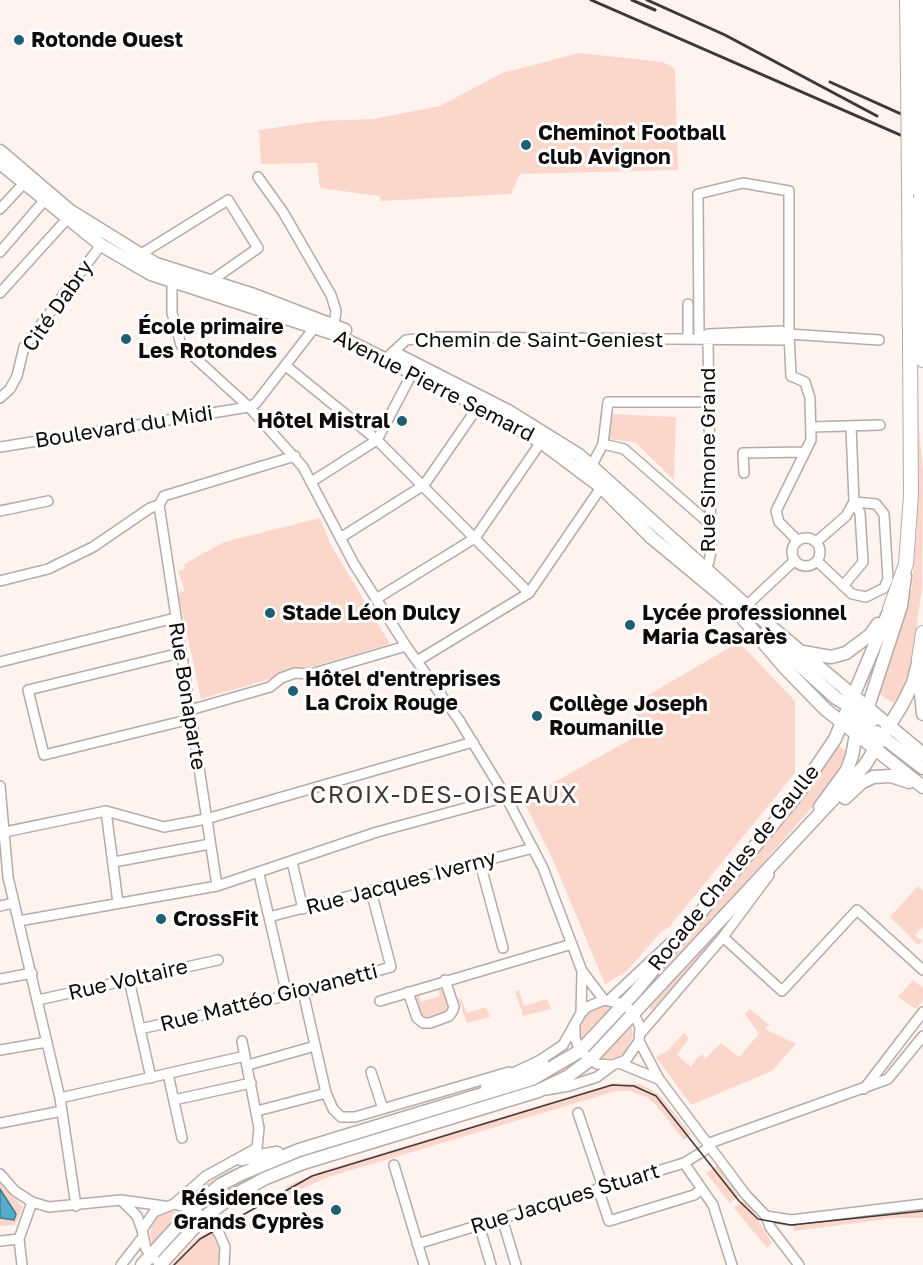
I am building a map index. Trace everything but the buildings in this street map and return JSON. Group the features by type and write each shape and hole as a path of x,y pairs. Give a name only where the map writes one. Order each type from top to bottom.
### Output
{"highway":[{"name":"Rocade Charles de Gaulle","path":"907,0 921,198 923,360"},
{"name":"Rocade Charles de Gaulle","path":"890,609 906,564 911,460 909,189 918,0"},
{"path":"919,659 923,633"}],"main road":[{"name":"Avenue Pierre Semard","path":"0,151 26,180 67,219 101,245 151,274 172,274 211,281 334,329 548,433 592,465 604,483 652,538 704,574 743,609 800,651 859,715 885,727 923,754"},
{"name":"Avenue Pierre Semard","path":"0,163 26,180"},
{"name":"Avenue Pierre Semard","path":"46,198 172,274 318,323"},
{"name":"Avenue Pierre Semard","path":"482,402 604,483"},
{"path":"805,831 846,770 859,715 901,606 906,564"},
{"name":"Avenue Pierre Semard","path":"743,609 755,630 785,668 829,712 843,723 859,715"},
{"path":"800,651 823,656 846,653 870,635 890,609"},
{"name":"Rocade Charles de Gaulle","path":"146,1260 193,1209 220,1185 299,1150 532,1079 580,1051 624,1004 778,820 835,739 843,723 859,715 890,609"},
{"path":"755,630 769,638 859,715 885,727 923,768"},
{"path":"885,727 896,714 913,683 919,659"},
{"path":"919,659 919,687 923,714"},
{"path":"829,712 835,739"},
{"path":"859,715 876,750 921,785"},
{"name":"Rocade Charles de Gaulle","path":"160,1265 204,1217 236,1194 288,1168 538,1091 567,1077 590,1060 787,852 876,750 885,727"},
{"path":"805,831 831,812 861,783 873,777 891,776 921,785"},
{"path":"451,1105 542,1061"},
{"path":"241,1159 299,1150"}],"street":[{"path":"258,177 283,212 331,295 336,311 334,329"},
{"path":"0,209 26,180"},
{"name":"Rue Simone Grand","path":"704,574 711,558 711,525 709,402 702,339 698,194 743,183 789,190 789,337"},
{"path":"0,252 46,198"},
{"path":"141,254 228,200 258,248 211,281"},
{"path":"0,293 67,219"},
{"name":"Cité Dabry","path":"0,398 10,389 17,376 24,346 101,245"},
{"path":"172,274 172,313 181,345 249,407 296,456 376,599 473,742 506,797 533,848 582,971 606,1000"},
{"path":"688,304 688,339"},
{"path":"249,407 256,403 318,323"},
{"name":"Chemin de Saint-Geniest","path":"390,356 406,340 438,337 688,339 789,337 879,340"},
{"path":"789,337 791,376 805,382 808,390 811,440 776,511 779,522 798,541"},
{"path":"286,366 377,440 529,593"},
{"path":"311,482 377,440 415,369"},
{"path":"340,538 424,485 482,402"},
{"path":"592,465 603,444 608,402 709,402"},
{"name":"Boulevard du Midi","path":"0,447 249,407"},
{"path":"811,427 880,425"},
{"path":"843,586 862,562 860,513 854,502 851,426"},
{"path":"376,599 475,538 541,442"},
{"path":"603,444 624,449 711,525"},
{"path":"744,473 743,453 805,452"},
{"path":"0,581 48,569 93,548 150,508 159,505 164,496 296,456"},
{"path":"417,661 529,593 604,483"},
{"path":"0,511 48,501"},
{"path":"816,542 846,516 854,502"},
{"path":"817,561 852,594 866,597 884,588 888,579 884,514 876,504 854,502"},
{"name":"Rue Bonaparte","path":"159,505 217,886"},
{"path":"806,538 816,542 820,553 817,561 806,566 795,560 793,552 798,541 806,538"},
{"path":"743,609 795,560"},
{"path":"0,662 175,618"},
{"path":"180,653 28,690 44,754 191,714 270,687 280,678 295,673 311,674 406,646"},
{"path":"1,832 106,811 164,827 207,819 473,742"},
{"path":"0,786 1,832 8,877 60,1098 76,1206"},
{"path":"19,921 217,886 259,874 377,832 506,797"},
{"path":"106,811 118,903"},
{"path":"114,862 210,844"},
{"name":"Rue Jacques Iverny","path":"269,917 533,848"},
{"path":"538,1091 587,1080 607,1071 632,1055 640,1038 723,937 787,852"},
{"path":"292,862 303,909"},
{"path":"480,863 503,948"},
{"path":"259,874 286,995"},
{"name":"Rue Mattéo Giovanetti","path":"140,1029 303,992 391,967 371,891"},
{"path":"0,906 14,903"},
{"path":"723,937 782,991 857,910 923,970"},
{"path":"606,1000 696,918"},
{"path":"380,1001 572,944"},
{"name":"Rue Voltaire","path":"38,1000 218,960"},
{"path":"303,992 327,1093 333,1109 341,1117 355,1117 542,1061 563,1046 581,1013 582,971"},
{"path":"0,979 32,973"},
{"name":"Rue Mattéo Giovanetti","path":"129,980 151,1078"},
{"path":"408,992 417,1018 423,1023 430,1023 449,1016 454,1007 445,980"},
{"path":"581,1013 595,1002 606,1000 624,1004 634,1014 640,1038 659,1079 746,1195 766,1216 770,1227 799,1265"},
{"path":"864,1089 923,1012"},
{"path":"576,1024 575,1038 580,1051 590,1060 637,1069 659,1079"},
{"name":"Rue Jacques Stuart","path":"417,1244 684,1163 708,1146 888,1079 923,1036"},
{"path":"174,1204 206,1176 241,1159 257,1148 260,1139 257,1111 242,1041"},
{"path":"0,1050 47,1042"},
{"path":"60,1098 168,1074 315,1046"},
{"path":"371,1072 383,1109"},
{"path":"168,1074 182,1138"},
{"path":"174,1100 251,1083"},
{"path":"257,1111 327,1093"},
{"path":"0,1123 62,1111"},
{"path":"578,1113 609,1221 694,1195 702,1189"},
{"path":"684,1163 713,1205 732,1265"},
{"path":"394,1165 424,1265"},
{"path":"0,1174 15,1191 32,1202 49,1207 121,1200 164,1206 174,1204 193,1209 204,1217 223,1239 225,1265"},
{"path":"121,1200 137,1216 146,1260 160,1265"},
{"path":"22,1265 19,1239 32,1202"},
{"path":"766,1216 791,1220 923,1204"},
{"path":"121,1265 142,1234 148,1219 164,1206"},
{"path":"502,1218 516,1265"},
{"path":"479,1225 491,1265"},
{"path":"0,1241 19,1239"}],"shaded area":[{"name":"Cheminot Football club Avignon","path":"579,53 663,62 675,69 678,170 520,174 511,194 381,201 379,196 320,188 317,163 261,164 259,130 321,121 373,119 440,106 502,73"},
{"path":"610,414 676,417 674,480 635,442 608,439"},
{"path":"918,420 923,470 922,587 913,653 906,683 902,695 893,703 879,694 912,588 917,528"},
{"name":"Stade Léon Dulcy","path":"320,518 330,543 390,644 201,699 178,593 185,591 178,571 185,569 184,564 224,542"},
{"path":"739,642 795,701 795,773 670,926 660,933 627,971 605,984 553,860 523,800 645,731 631,705"},
{"path":"839,746 849,753 839,776 641,999 638,996 761,849"},
{"path":"918,886 923,891 923,927 915,935 922,941 918,945 890,917"},
{"path":"716,935 718,937 652,1010 648,1006"},
{"path":"913,980 923,988 923,1000 916,1009 898,997"},
{"path":"438,988 443,991 449,1010 445,1015 429,1020 421,1017 416,996 419,994 421,1002 440,996"},
{"path":"519,990 524,1006 547,999 551,1009 523,1016 515,991"},
{"path":"461,998 467,1013 486,1007 490,1017 467,1023 458,999"},
{"path":"614,1006 581,1041 581,1025 588,1013 598,1007"},
{"path":"750,1009 769,1025 765,1029 796,1044 772,1071 691,1105 656,1057 667,1051 684,1033 689,1038 677,1055 691,1067 702,1054 705,1059 721,1043 739,1057 759,1034 745,1014"},
{"path":"632,1025 633,1036 624,1054 615,1058 600,1058"},
{"path":"571,1063 575,1065 541,1085 267,1171 242,1183 211,1205 207,1202 228,1186 275,1163 534,1084"},
{"path":"614,1083 640,1084 652,1090 662,1098 691,1134 684,1140 647,1097 629,1091 616,1091 325,1178 289,1195 285,1187 319,1172"},
{"path":"718,1165 741,1195 730,1203 706,1173"},
{"path":"233,1169 233,1171 199,1195 196,1189"},
{"path":"0,1183 23,1207 15,1225 0,1226"},
{"path":"745,1199 772,1243 767,1248 734,1208"},
{"path":"923,1209 923,1218 895,1218 794,1231 793,1222"},
{"path":"168,1210 182,1213 152,1245 150,1233 154,1219"},
{"path":"211,1230 221,1246 219,1265 171,1265 195,1240"}],"water":[{"path":"0,1189 16,1214 14,1220 0,1218"}],"tram line":[{"path":"174,1265 200,1239 312,1176 612,1085 634,1086 656,1096 739,1201 758,1219 791,1225 923,1211"}],"railway":[{"path":"591,0 923,145"},
{"path":"632,0 655,10"},
{"path":"647,0 725,35 877,116"},
{"path":"830,82 923,124"}],"place":[{"name":"Rotonde Ouest","path":"19,40"},
{"name":"Cheminot Football club Avignon","path":"526,145"},
{"name":"École primaire Les Rotondes","path":"126,339"},
{"name":"Hôtel Mistral","path":"402,421"},
{"name":"Stade Léon Dulcy","path":"270,613"},
{"name":"Lycée professionnel Maria Casarès","path":"630,625"},
{"name":"Hôtel d'entreprises La Croix Rouge","path":"293,691"},
{"name":"Collège Joseph Roumanille","path":"537,716"},
{"name":"CrossFit","path":"161,919"},
{"name":"Résidence les Grands Cyprès","path":"336,1210"}],"district":[{"name":"CROIX-DES-OISEAUX","path":"444,795"}]}
